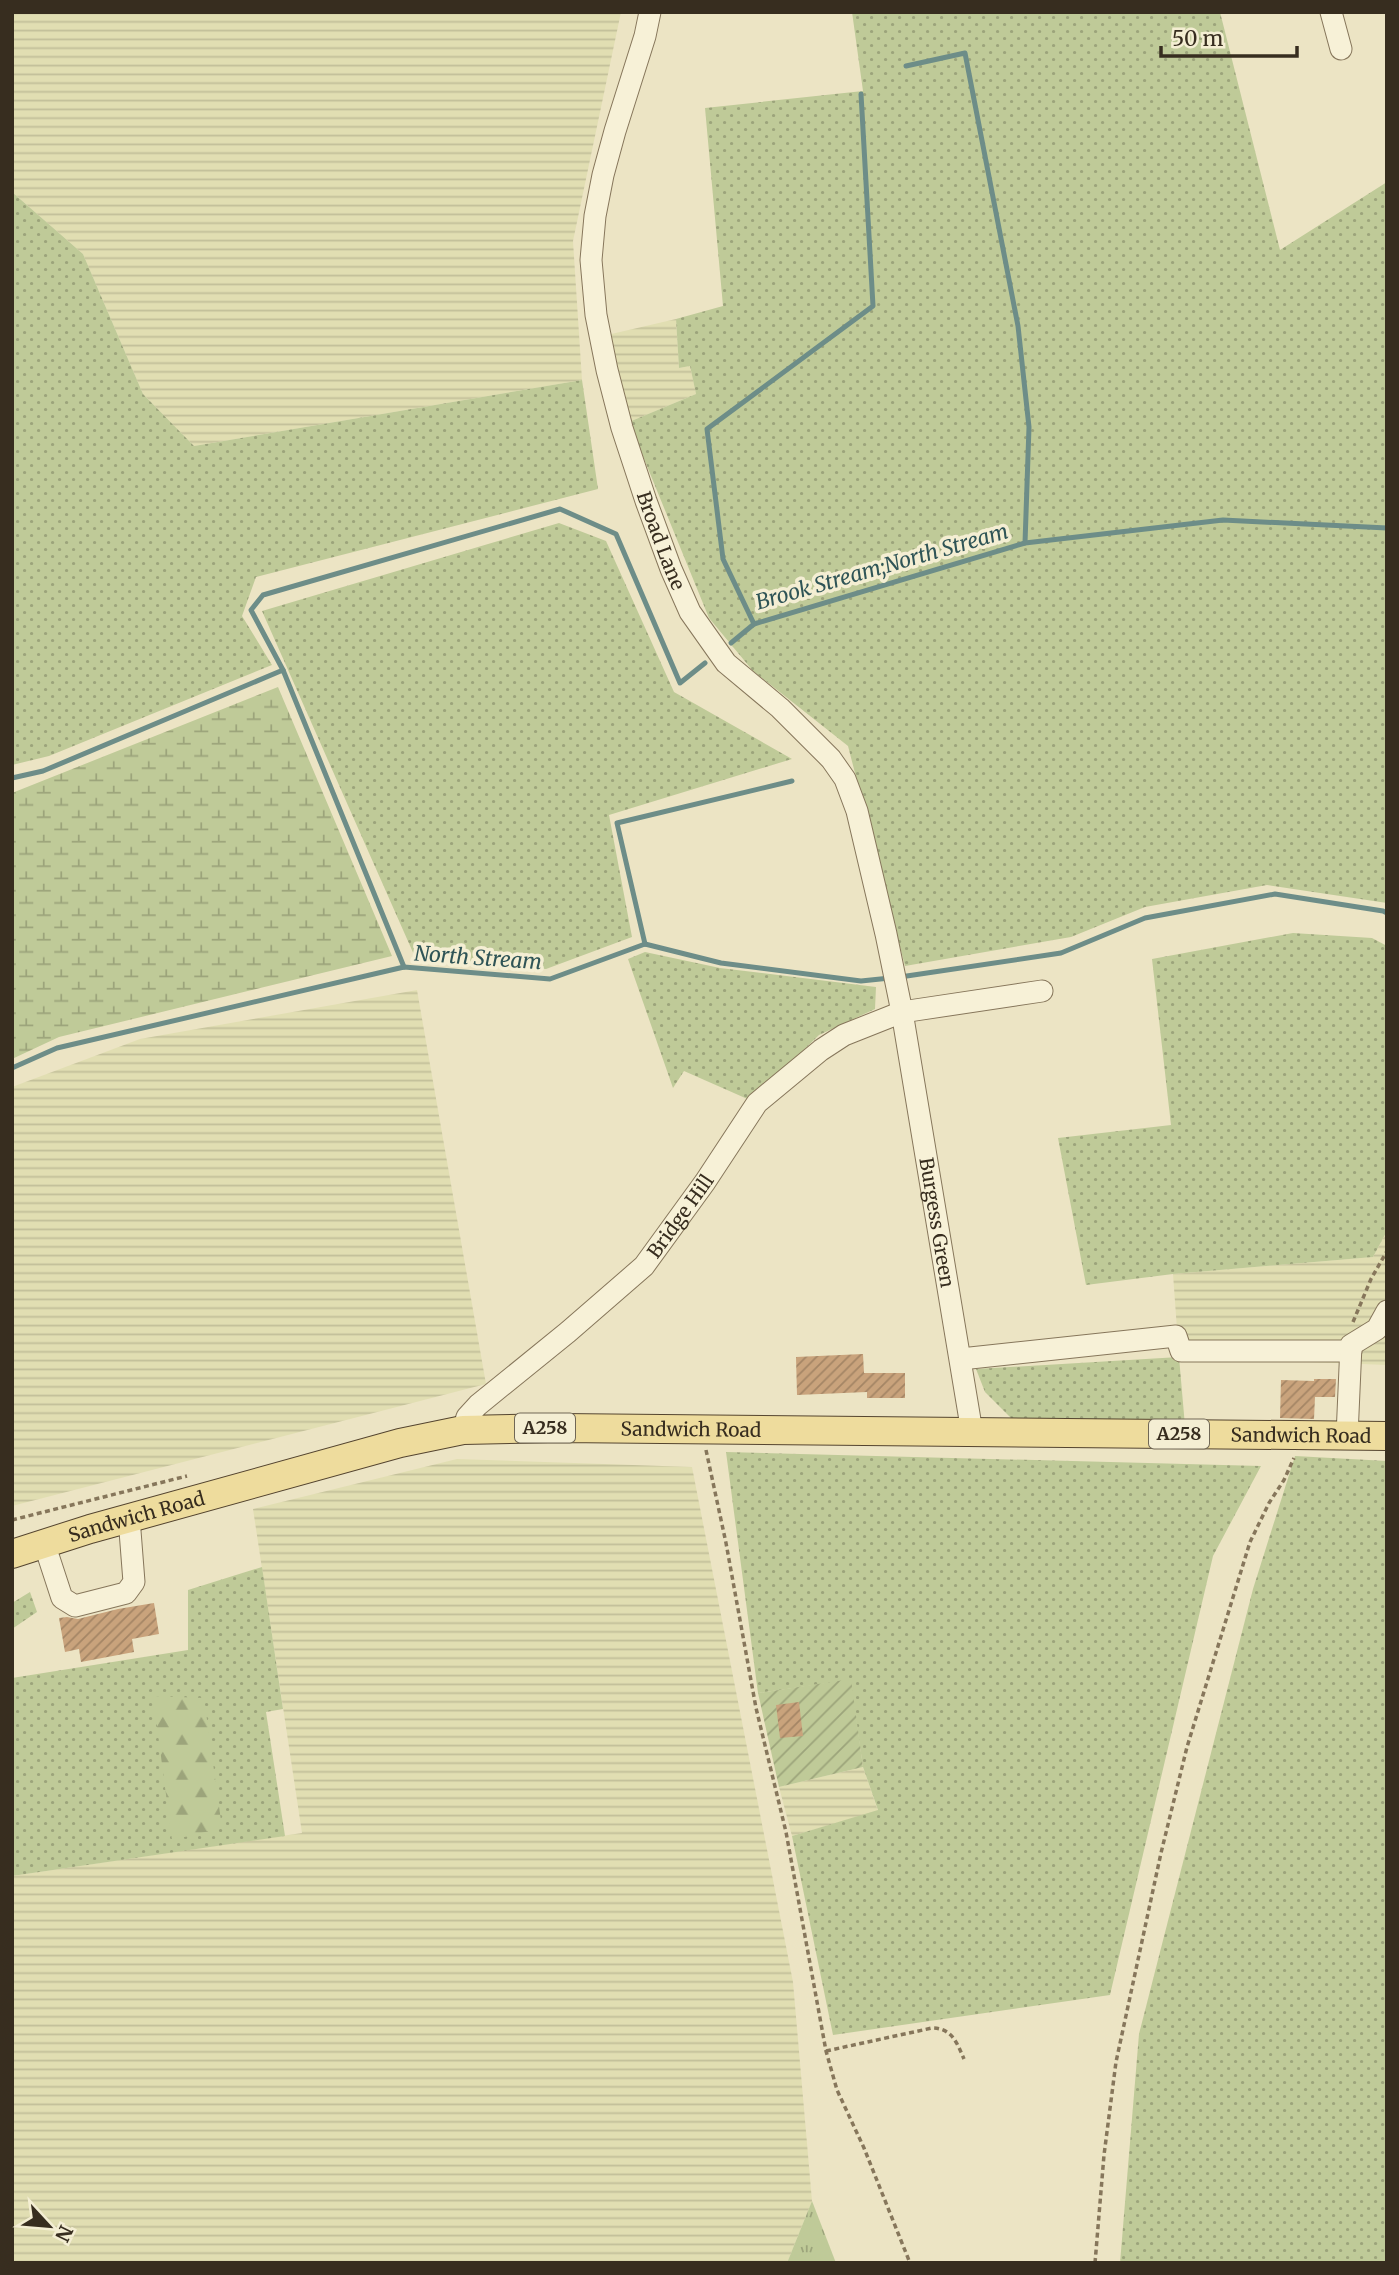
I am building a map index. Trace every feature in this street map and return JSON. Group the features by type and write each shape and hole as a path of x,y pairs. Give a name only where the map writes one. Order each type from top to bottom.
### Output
{"main road":[{"name":"Sandwich Road","path":"12,1554 129,1518 348,1457 463,1430 561,1428 1387,1436"}],"street":[{"name":"Broad Lane","path":"650,12 603,175 595,216 591,260 596,315 607,370 622,428 646,501 690,612 726,663 809,734 845,779 867,849 902,1012"},
{"path":"1332,12 1341,49"},
{"name":"Bridge Hill","path":"463,1430 467,1417 478,1405 644,1266 705,1182 757,1103 821,1050 844,1035 902,1012 1042,991"},
{"name":"Burgess Green","path":"902,1012 972,1432"},
{"path":"961,1360 1176,1336 1181,1352 1351,1348 1377,1329 1387,1311"},
{"path":"1347,1436 1351,1348"},
{"path":"44,1543 62,1598 75,1606 126,1592 134,1582 129,1518"}],"path":[{"path":"1351,1348 1351,1325 1371,1279 1387,1251"},
{"path":"702,1431 726,1543 756,1709 786,1832 826,2051 837,2090 864,2148 909,2263"},
{"path":"1095,2263 1102,2168 1116,2062 1161,1853 1184,1760 1233,1592 1250,1542 1295,1456 1297,1435"},
{"path":"826,2051 942,2028 950,2032 964,2059"}],"shaded area":[{"path":"12,12 621,12 573,241 582,380 194,446 143,394 83,254 12,192"},
{"path":"676,319 679,368 690,366 696,394 629,422 607,335"},
{"path":"417,990 486,1384 12,1506 12,1087 140,1039"},
{"path":"1387,1231 1387,1365 1179,1357 1173,1274 1373,1257"},
{"path":"457,1459 692,1467 793,1982 812,2201 787,2263 12,2263 12,1876 302,1833 253,1509"},
{"path":"863,1767 878,1811 792,1836 779,1787"}],"green space":[{"path":"852,12 1220,12 1280,250 1387,182 1387,903 1267,885 1145,907 1071,937 905,966 848,746 753,671 709,618 629,422 696,394 690,366 679,368 676,319 723,306 705,108 863,91"},
{"path":"12,192 83,254 143,394 194,446 582,380 598,489 256,577 242,616 272,665 49,756 12,765"},
{"path":"559,523 606,541 674,692 792,759 609,815 632,937 546,969 415,957 262,611"},
{"path":"278,687 392,956 59,1037 12,1059 12,793"},
{"path":"1293,933 1372,938 1387,946 1387,1231 1373,1257 1173,1274 1086,1285 1058,1138 1171,1125 1152,959"},
{"path":"645,952 720,968 876,987 875,1009 819,1035 752,1101 684,1071 673,1088 628,959"},
{"path":"1179,1357 1185,1426 1013,1420 985,1392 976,1369"},
{"path":"726,1452 1261,1466 1213,1556 1110,1995 833,2035 792,1836 878,1810 863,1767 850,1680 758,1693"},
{"path":"1295,1456 1387,1461 1387,2263 1120,2263 1139,2034 1253,1589"},
{"path":"262,1567 283,1709 266,1712 285,1836 12,1876 12,1678 188,1650 188,1590"},
{"path":"30,1592 37,1612 12,1629 12,1603"},
{"path":"851,1679 863,1767 779,1787 758,1693"},
{"path":"153,1696 204,1698 222,1828 172,1840"},
{"path":"812,2201 836,2263 787,2263"}],"building":[{"path":"863,1354 864,1373 905,1373 905,1398 867,1398 867,1392 797,1395 796,1357"},
{"path":"1336,1379 1335,1397 1315,1397 1314,1419 1280,1418 1281,1380"},
{"path":"154,1603 159,1634 132,1639 134,1652 81,1662 79,1649 65,1652 59,1618 78,1619"},
{"path":"799,1702 803,1736 780,1738 776,1705"}],"waterway":[{"path":"906,66 965,53 1018,326 1029,427 1025,543"},
{"name":"Brook Stream;North Stream","path":"861,94 873,306 707,429 723,559 754,624 1025,543 1223,520 1387,528"},
{"path":"283,670 251,610 263,595 560,509 616,534 680,683 705,663"},
{"path":"731,643 754,624"},
{"path":"12,778 43,771 283,670 404,967"},
{"name":"North Stream","path":"645,944 617,823 792,781"},
{"path":"900,977 1061,953 1145,918 1275,894 1387,913"},
{"path":"645,944 721,963 861,981 890,978"},
{"name":"North Stream","path":"12,1068 57,1048 404,967 550,979 645,944"}]}
